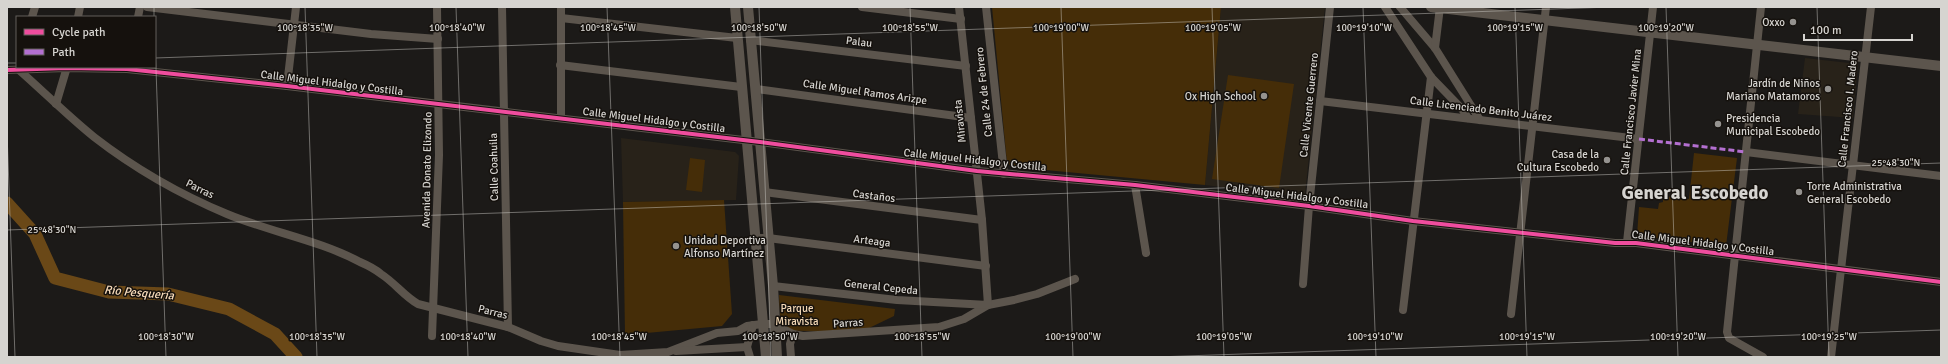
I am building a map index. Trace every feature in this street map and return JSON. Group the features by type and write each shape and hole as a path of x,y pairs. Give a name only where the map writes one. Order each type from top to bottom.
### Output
{"street":[{"path":"147,7 371,34 438,39"},
{"path":"287,86 296,7"},
{"name":"Avenida Donato Elizondo","path":"432,336 439,105 437,7"},
{"name":"Calle Coahuila","path":"502,7 508,327"},
{"path":"561,7 561,118"},
{"path":"735,7 755,238 758,325 765,354"},
{"path":"748,7 773,286 776,354"},
{"path":"862,7 961,19"},
{"name":"Miravista","path":"959,7 982,220 988,305"},
{"name":"Calle 24 de Febrero","path":"986,7 1004,174"},
{"name":"Calle Vicente Guerrero","path":"1303,284 1309,206 1330,7"},
{"path":"1384,7 1431,77 1462,109 1468,118"},
{"path":"1400,7 1435,48 1480,120"},
{"path":"1435,48 1437,7 1650,34 1865,56 1941,66"},
{"path":"1511,314 1546,7"},
{"name":"Calle Francisco Javier Mina","path":"1627,242 1653,7"},
{"path":"1761,7 1734,256 1728,336 1763,357"},
{"name":"Calle Francisco I. Madero","path":"1831,357 1871,7"},
{"path":"561,18 737,38"},
{"name":"Palau","path":"750,40 966,66"},
{"path":"560,65 741,87"},
{"path":"56,104 66,68"},
{"name":"Calle Miguel Hidalgo y Costilla","path":"7,70 127,68 760,142 977,171 1136,185 1309,206 1413,221 1615,243 1627,242 1842,268 1941,282"},
{"name":"Parras","path":"20,69 56,104 114,152 156,179 226,214 340,252 359,261 381,273 406,297 418,304 508,327 549,344 576,350 620,355 668,352 717,333 738,331 758,325 774,324 793,334 817,337 939,328 964,319 988,305 1014,300 1075,279"},
{"path":"1403,310 1431,77"},
{"name":"Calle Miguel Ramos Arizpe","path":"756,89 971,118"},
{"name":"Calle Licenciado Benito Juárez","path":"1320,101 1639,139"},
{"path":"1746,152 1941,176"},
{"path":"1136,185 1146,253"},
{"name":"Castaños","path":"764,192 982,220"},
{"name":"Arteaga","path":"755,238 768,238 986,266"},
{"name":"General Cepeda","path":"773,286 898,300 988,305"},
{"path":"750,357 747,347 758,325"},
{"path":"791,357 790,344 793,334"},
{"path":"668,352 747,347"}],"shaded area":[{"name":"Ox High School","path":"1221,7 1325,7 1305,194 1302,197 1205,185"},
{"name":"Jardín de Niños Mariano Matamoros","path":"1805,58 1858,64 1853,118 1798,114"},
{"path":"621,138 735,152 739,156 736,200 623,202"}],"green space":[{"path":"992,7 1221,7 1205,185 1013,167 1007,163"},
{"path":"1228,75 1294,84 1279,188 1212,179"},
{"path":"1694,153 1737,158 1726,246 1637,236 1639,207 1658,209 1659,203 1663,202 1663,196 1689,199"},
{"path":"690,158 705,160 702,192 686,190"},
{"name":"Unidad Deportiva Alfonso Martínez","path":"724,200 732,314 722,326 625,335 623,202"},
{"name":"Parque Miravista","path":"779,295 895,309 894,316 867,329 830,332 781,330"}],"waterway":[{"name":"Río Pesquería","path":"7,203 35,234 55,278 109,292 168,294 229,309 275,334 296,357"}],"marked path":[{"path":"1639,139 1746,152"}],"cycle path":[{"path":"7,70 66,68 127,69 287,86 760,142 977,171 1135,185 1309,206 1413,221 1615,243 1636,243 1941,282"}],"place":[{"name":"Oxxo","path":"1793,22"},
{"name":"Jardín de Niños Mariano Matamoros","path":"1828,89"},
{"name":"Ox High School","path":"1264,96"},
{"name":"Presidencia Municipal Escobedo","path":"1718,124"},
{"name":"Casa de la Cultura Escobedo","path":"1607,160"},
{"name":"Torre Administrativa General Escobedo","path":"1799,192"},
{"name":"Unidad Deportiva Alfonso Martínez","path":"676,246"}],"district":[{"name":"General Escobedo","path":"1695,193"}]}
